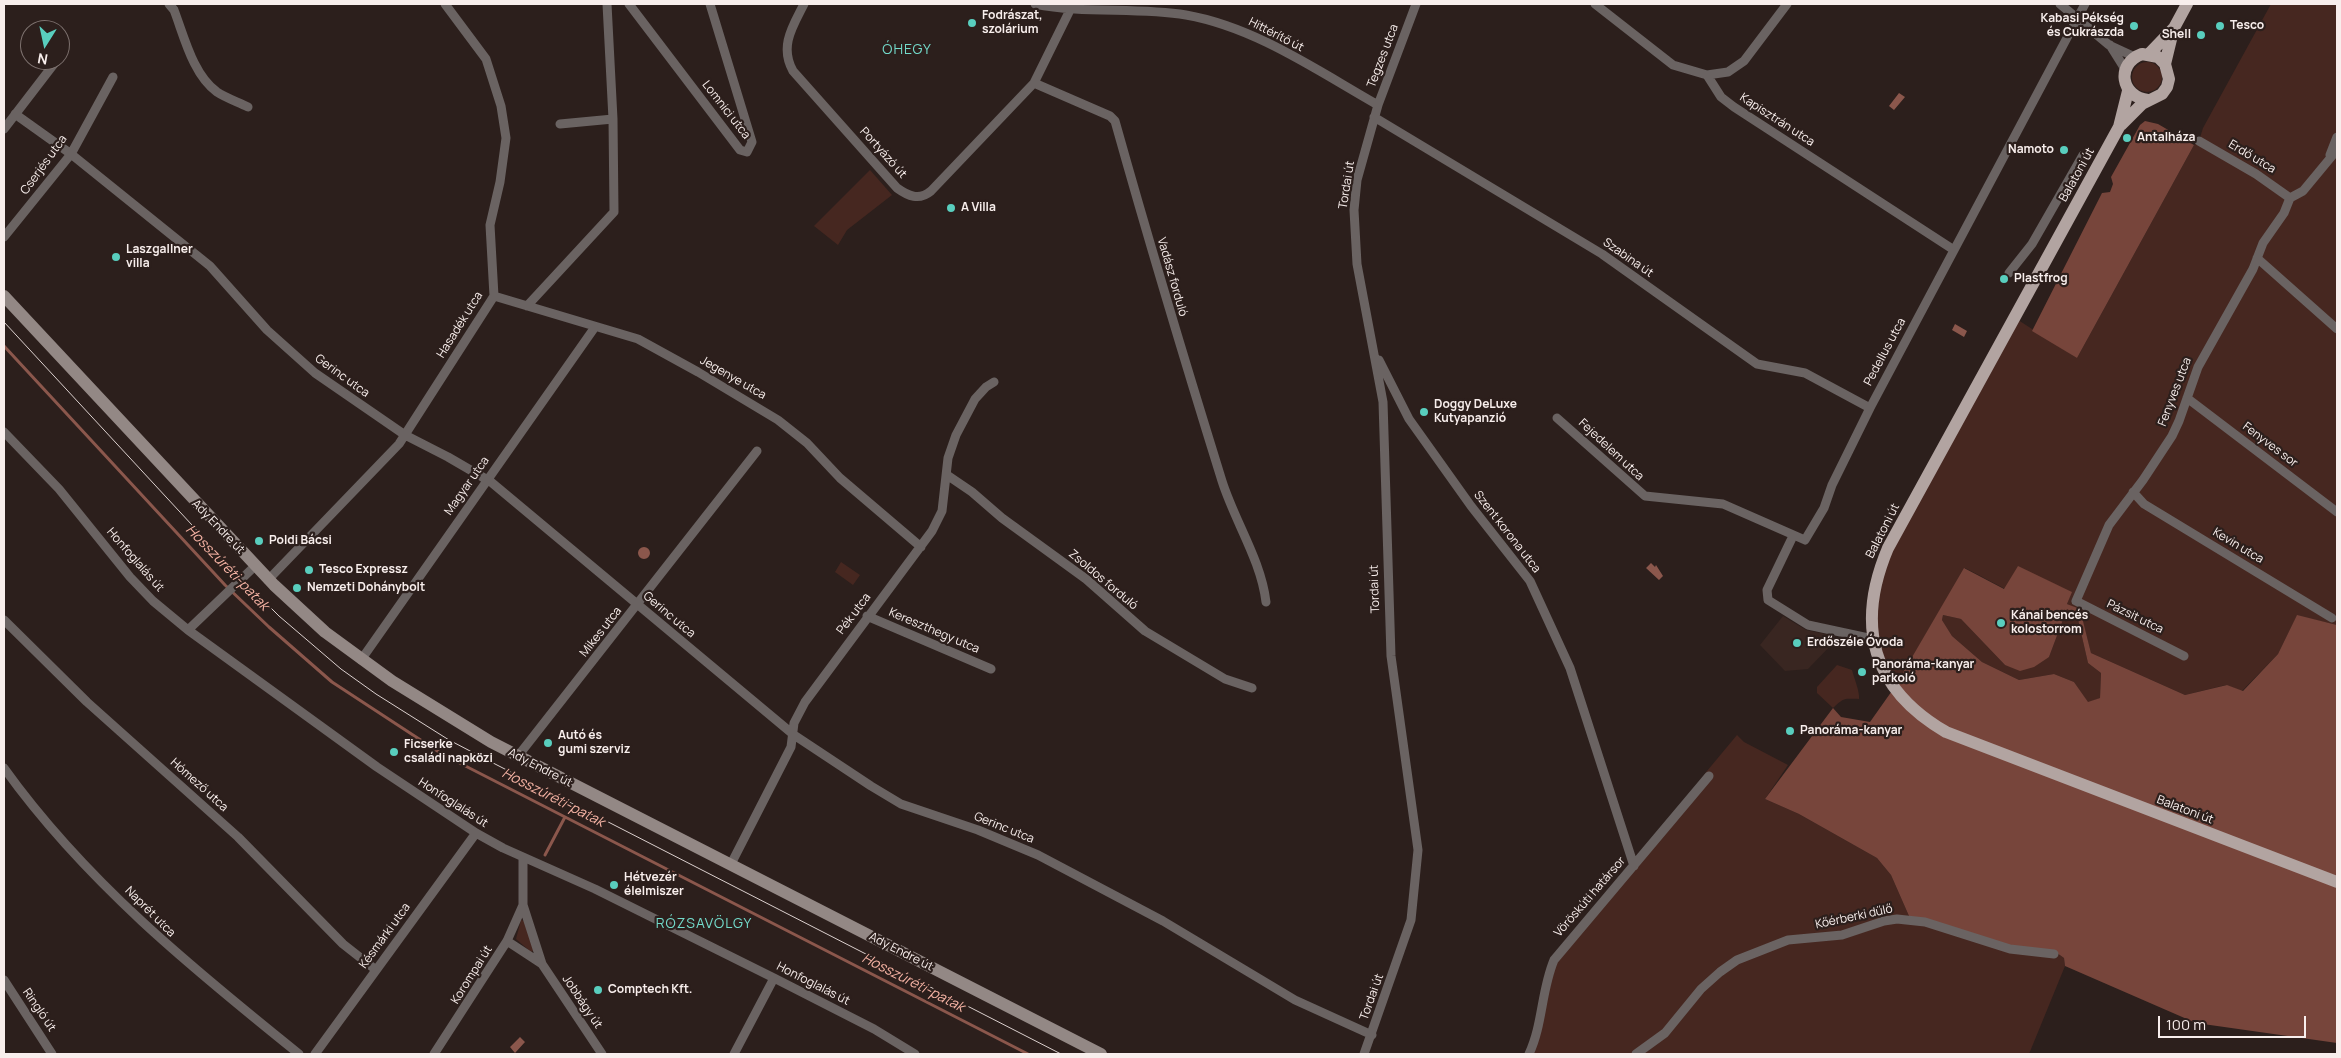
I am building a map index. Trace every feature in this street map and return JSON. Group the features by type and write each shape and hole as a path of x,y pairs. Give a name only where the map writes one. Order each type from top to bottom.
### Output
{"main road":[{"name":"Balatoni út","path":"2119,127 2148,100 2162,94 2167,88 2169,79 2165,64 2174,28 2187,4"},
{"name":"Balatoni út","path":"2149,54 2174,28"},
{"path":"2125,69 2135,56 2149,54 2158,57 2165,64"},
{"name":"Balatoni út","path":"2125,69 2125,84 2128,91 2119,127 1888,548 1877,575 1873,598 1871,618 1876,654 1894,688 1925,718 1946,732 2337,882"},
{"path":"2128,91 2141,99 2148,100"}],"street":[{"path":"169,4 174,10 192,56 208,85 217,93 248,107"},
{"name":"Hasadék utca","path":"268,580 391,454 494,296 490,225 500,182 506,138 502,114 495,82 486,59 445,4"},
{"path":"527,306 614,212 613,119 607,4"},
{"name":"Lomnici utca","path":"629,4 740,150 748,152 752,142 710,4"},
{"name":"Portyázó út","path":"804,4 786,44 790,64 796,74 897,188 907,196 922,197 931,191 1034,83"},
{"name":"Hittérítő út","path":"1035,4 1071,8 1162,8 1236,29 1268,44 1378,105"},
{"name":"Tegzes utca","path":"1374,117 1416,4"},
{"path":"1595,4 1673,66 1706,75 1728,72 1744,61 1787,4"},
{"path":"2060,4 2109,45 2125,69"},
{"name":"Pedellus utca","path":"1793,536 1802,540 1808,537 1870,408 2085,4"},
{"path":"1034,83 1071,8"},
{"path":"2109,45 2135,56"},
{"path":"4,129 49,70"},
{"name":"Kapisztrán utca","path":"1706,75 1721,97 1734,107 1954,250"},
{"name":"Cserjés utca","path":"4,238 71,154 113,77"},
{"name":"Vadász forduló","path":"1034,83 1110,116 1115,121 1170,315 1197,395 1231,509 1264,584 1266,602"},
{"name":"Gerinc utca","path":"15,114 71,154 210,266 267,330 315,373 405,435 448,456 487,479 794,735 901,804 978,830 1038,855 1163,921 1295,1000 1372,1035"},
{"name":"Tordai út","path":"1364,1054 1411,920 1415,896 1418,850 1391,656 1383,402 1370,342 1357,264 1354,226 1357,180 1374,117"},
{"name":"Szabina út","path":"1374,117 1602,254 1757,364 1805,373 1870,408"},
{"path":"560,124 613,119"},
{"path":"2329,157 2337,136"},
{"name":"Erdő utca","path":"2199,141 2256,174 2286,193 2290,198"},
{"name":"Fenyves utca","path":"2076,601 2109,525 2172,436 2198,367 2257,258 2263,243 2284,213 2290,198 2303,191 2329,157 2337,150"},
{"path":"2009,273 2032,244 2083,156"},
{"path":"2069,180 2085,188"},
{"path":"2257,258 2337,329"},
{"name":"Ady Endre út","path":"4,296 268,580 306,616 361,660 459,724 518,756 1101,1054"},
{"name":"Jegenye utca","path":"494,296 638,339 778,420 807,443 840,478 921,547"},
{"name":"Magyar utca","path":"361,660 595,327"},
{"name":"Szent korona utca","path":"1370,342 1398,401 1409,419 1472,506 1530,581 1570,668 1634,866"},
{"name":"Pék utca","path":"731,864 791,747 794,723 805,702 867,616 921,547 940,517 948,458 965,417 975,399 986,386 994,382"},
{"name":"Fenyves sor","path":"2187,398 2337,512"},
{"name":"Fejedelem utca","path":"1557,418 1645,496 1723,504 1793,536"},
{"name":"Honfoglalás út","path":"4,432 59,490 130,577 153,602 188,630 377,767 476,833 524,858 595,889 774,978 874,1030 915,1054"},
{"name":"Mikes utca","path":"518,756 638,605 756,451"},
{"name":"Zsoldos forduló","path":"947,475 1086,579 1145,631 1225,680 1252,688"},
{"name":"Kevin utca","path":"2133,492 2144,504 2332,618"},
{"path":"1793,536 1767,590 1768,600 1808,625 1873,639"},
{"path":"188,630 255,566"},
{"name":"Pázsit utca","path":"2076,601 2184,656"},
{"name":"Kereszthegy utca","path":"867,616 991,669"},
{"name":"Hómező utca","path":"4,620 87,702 238,837 343,944 376,970"},
{"name":"Naprét utca","path":"4,768 64,843 154,935 299,1054"},
{"name":"Vöröskúti határsor","path":"1529,1054 1537,1028 1545,982 1554,960 1709,776"},
{"name":"Késmárki utca","path":"315,1054 476,833"},
{"name":"Jobbágy út","path":"524,858 523,905 542,964 602,1054"},
{"name":"Korompai út","path":"434,1054 508,941 523,905"},
{"name":"Kőérberki dűlő","path":"1636,1054 1665,1033 1701,989 1720,972 1737,960 1788,940 1842,934 1898,919 1925,922 2010,949 2054,954"},
{"name":"Jobbágy út","path":"508,941 542,964"},
{"path":"734,1054 774,978"},
{"name":"Ringló út","path":"4,980 52,1054"}],"shaded area":[{"path":"2271,4 2337,4 2337,625 2297,616 2278,654 2242,691 2226,685 2185,695 2091,653 2080,610 2067,604 2071,592 2018,567 2005,589 1965,568 1894,688 1876,654 1877,575 2015,318 2077,358 2194,145 2199,141 2203,128"},
{"path":"2147,62 2158,66 2162,77 2158,88 2147,92 2136,88 2132,77 2136,66"},
{"path":"1899,93 1905,97 1894,110 1889,106"},
{"path":"2145,121 2158,124 2194,145 2077,358 2032,331 2102,193 2110,192 2113,184 2111,177 2140,125"},
{"path":"870,170 892,195 847,230 838,245 814,226"},
{"path":"1955,324 1967,331 1964,337 1952,330"},
{"path":"644,547 650,553 644,559 638,553"},
{"path":"841,562 860,575 853,585 835,572"},
{"path":"1651,563 1655,567 1656,565 1663,576 1659,580 1646,568"},
{"path":"2018,566 2072,592 2067,604 2080,609 2091,653 2185,695 2227,685 2243,691 2278,654 2297,615 2337,625 2337,1043 2196,1023 2065,966 2064,958 2057,953 2010,947 1909,916 1891,875 1877,858 1799,814 1765,799 1833,708 1841,717 1870,722 1894,688 1964,568 2004,589","holes":["2067,609 2077,615 2088,663 2101,673 2100,698 2088,702 2074,682 2054,674 2019,680 1982,662 1952,636 1942,620 1943,615 1961,619 2005,665 2020,671 2034,667 2049,657"]},
{"path":"2067,609 2077,615 2088,663 2101,673 2100,698 2088,703 2074,682 2054,674 2019,680 1982,662 1952,636 1942,620 1943,615 1961,619 2005,665 2049,657"},
{"name":"Erdőszéle Óvoda","path":"1783,616 1806,630 1835,636 1835,641 1808,669 1785,671 1760,645"},
{"path":"1837,665 1852,670 1859,699 1845,699 1833,708 1817,693 1817,687"},
{"path":"1737,735 1744,742 1788,765 1765,799 1799,814 1877,858 1891,875 1909,916 2057,953 2064,958 2065,966 2029,1054 1529,1054 1547,975 1635,867 1707,771"},
{"path":"521,920 525,921 534,950 531,952 516,939"},
{"path":"520,1037 525,1042 515,1053 510,1047"}],"waterway":[{"name":"Hosszúréti-patak","path":"4,346 225,585 269,627 332,682 442,754 1028,1054"},
{"path":"545,855 565,817"}],"tram line":[{"path":"4,322 242,579 279,616 341,669 376,694 449,740 1061,1054"}],"place":[{"name":"Fodrászat, szolárium","path":"972,23"},
{"name":"Kabasi Pékség és Cukrászda","path":"2134,26"},
{"name":"Tesco","path":"2220,26"},
{"name":"Shell","path":"2201,35"},
{"name":"Antalháza","path":"2127,138"},
{"name":"Namoto","path":"2064,150"},
{"name":"A Villa","path":"951,208"},
{"name":"Laszgallner villa","path":"116,257"},
{"name":"Plastfrog","path":"2004,279"},
{"name":"Doggy DeLuxe Kutyapanzió","path":"1424,412"},
{"name":"Poldi Bácsi","path":"259,541"},
{"name":"Tesco Expressz","path":"309,570"},
{"name":"Nemzeti Dohánybolt","path":"297,588"},
{"name":"Kánai bencés kolostorrom","path":"2001,623"},
{"name":"Erdőszéle Óvoda","path":"1797,643"},
{"name":"Panoráma-kanyar parkoló","path":"1862,672"},
{"name":"Panoráma-kanyar","path":"1790,731"},
{"name":"Autó és gumi szerviz","path":"548,743"},
{"name":"Ficserke családi napközi","path":"394,752"},
{"name":"Hétvezér élelmiszer","path":"614,885"},
{"name":"Comptech Kft.","path":"598,990"}],"district":[{"name":"ÓHEGY","path":"907,50"},
{"name":"RÓZSAVÖLGY","path":"704,924"}]}
